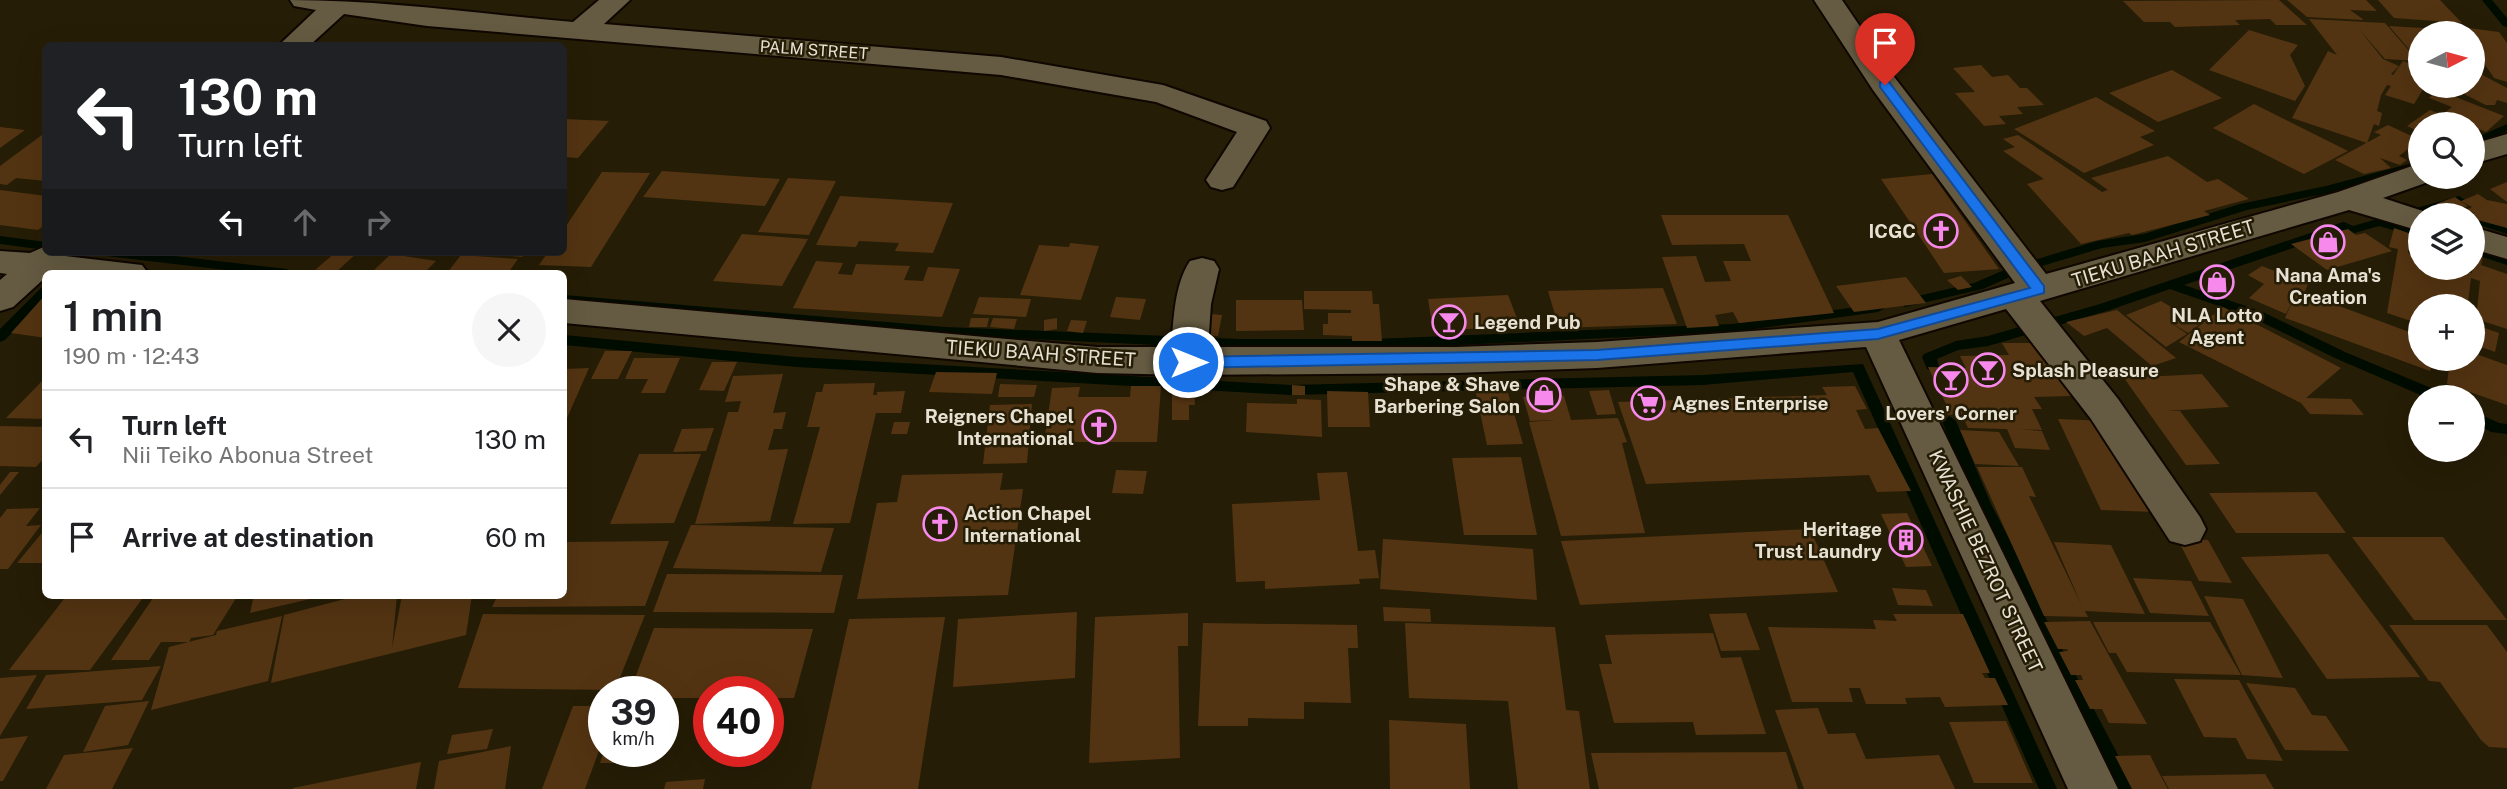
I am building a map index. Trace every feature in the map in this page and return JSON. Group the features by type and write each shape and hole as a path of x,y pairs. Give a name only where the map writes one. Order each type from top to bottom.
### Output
{"street":[{"name":"PALM STREET","path":"304,0 427,18 1001,66 1163,93 1255,128 1222,180"},
{"path":"579,31 616,0"},
{"path":"1828,0 2082,377 2133,446 2185,529"},
{"path":"296,42 338,5"},
{"path":"2485,151 2507,143"},
{"name":"TIEKU BAAH STREET","path":"567,311 1097,360 1188,362 1597,355 1878,334 2350,199 2408,178"},
{"path":"2350,199 2408,217"},
{"path":"2485,242 2507,248"},
{"path":"0,299 43,260"},
{"path":"0,262 43,260 110,270"},
{"path":"1188,362 1193,304 1202,269"},
{"name":"KWASHIE BEZROT STREET","path":"1878,334 2093,789"}],"building":[{"path":"2279,0 2307,25 2276,25 2270,19 2235,20 2240,25 2175,27 2170,22 2144,22 2123,1"},
{"path":"2287,0 2366,0 2377,11 2350,10 2364,20 2307,17"},
{"path":"2378,0 2440,0 2460,21 2435,21 2394,18"},
{"path":"2309,19 2385,23 2408,49 2408,60 2385,59 2358,28 2383,59 2399,66 2391,74 2393,75 2403,61 2408,63 2408,98 2418,98 2414,104 2385,95 2391,86 2387,85 2377,111 2382,113 2379,126 2374,124 2367,143 2292,118 2328,51 2337,55"},
{"path":"2389,26 2408,27 2408,48"},
{"path":"2249,30 2298,45 2290,55 2305,86 2295,101 2209,70"},
{"path":"2485,30 2499,32 2507,43 2507,82 2494,78 2485,64"},
{"path":"1981,65 1992,77 2008,75 2020,88 2027,88 2044,105 2017,107 2023,114 1999,116 2006,124 1984,126 1955,93 1975,92 1953,68"},
{"path":"2172,70 2222,98 2158,122 2109,93"},
{"path":"2485,76 2507,88 2507,103 2497,100 2495,105 2486,105 2472,98 2485,98"},
{"path":"2096,97 2155,131 2140,137 2154,145 2084,173 2014,129"},
{"path":"2429,98 2458,98 2504,116 2486,132 2485,112 2446,112 2452,107"},
{"path":"2254,104 2348,151 2304,174 2213,128"},
{"path":"567,119 609,121 578,158 567,157"},
{"path":"2388,125 2408,134 2408,149 2399,156 2407,160 2400,165 2380,158 2391,168 2364,174 2335,160 2381,135 2374,132"},
{"path":"0,127 25,130 0,148"},
{"path":"42,135 42,181 16,178 7,185 0,184 0,166"},
{"path":"2018,135 2102,192 2108,190 2091,178 2168,156 2207,182 2218,179 2249,199 2204,211 2210,215 2132,235 2129,233 2081,244 2027,184 2044,179 2003,151 2015,147 2003,139"},
{"path":"662,171 780,179 765,206 643,197"},
{"path":"602,172 650,173 591,267 539,265 545,256 567,256 567,224"},
{"path":"1932,174 1999,269 1944,273 1881,179"},
{"path":"788,178 836,181 809,235 758,232"},
{"path":"2507,182 2507,202 2490,189"},
{"path":"0,190 42,195 42,227 38,230 0,225"},
{"path":"2478,194 2487,200 2507,204 2507,228 2485,222 2485,203 2461,201"},
{"path":"840,196 953,203 933,253 895,251 899,243 859,241 856,247 816,245"},
{"path":"2455,197 2464,203 2439,203"},
{"path":"1661,215 1788,215 1834,313 1739,323 1733,312 1715,315 1719,326 1687,328 1662,257 1696,256 1705,282 1731,281 1723,261 1751,261 1744,244 1672,245"},
{"path":"2394,228 2408,233 2408,280 2471,280 2469,294 2408,294 2408,320 2387,313 2398,249 2389,247"},
{"path":"2348,229 2356,235 2365,233 2392,251 2327,270 2291,244"},
{"path":"742,234 808,239 782,286 713,281"},
{"path":"1070,243 1099,246 1081,300 1020,295 1039,245 1069,247"},
{"path":"331,256 354,256 338,270 315,270"},
{"path":"389,256 436,261 427,270 374,270"},
{"path":"460,256 518,259 510,270 449,270"},
{"path":"816,261 843,263 838,274 852,275 856,264 910,266 904,280 923,281 928,267 960,269 942,317 793,308"},
{"path":"2262,266 2308,284 2304,293 2408,332 2408,363 2285,318 2298,290 2286,314 2249,298 2264,284 2248,275"},
{"path":"2485,266 2507,274 2507,329 2485,322 2485,294 2479,294 2480,281 2477,280 2485,280"},
{"path":"1961,276 1972,287 1958,290 1947,280"},
{"path":"1906,277 1926,303 1854,312 1836,286"},
{"path":"1663,288 1677,324 1559,328 1548,291"},
{"path":"1304,291 1372,291 1373,304 1379,304 1382,341 1352,341 1352,336 1323,335 1323,324 1328,324 1328,313 1351,313 1351,310 1304,309"},
{"path":"1508,295 1520,326 1433,331 1428,299"},
{"path":"979,297 1031,299 1026,317 973,314"},
{"path":"1116,297 1146,299 1140,320 1110,317"},
{"path":"42,298 42,337 11,333"},
{"path":"1236,300 1302,300 1304,330 1236,331"},
{"path":"2161,301 2200,324 2188,333 2170,322 2187,334 2166,347 2126,315"},
{"path":"2223,307 2341,368 2306,398 2351,399 2364,415 2310,414 2301,403 2179,342"},
{"path":"2117,310 2176,358 2152,366 2107,328 2084,336 2066,322"},
{"path":"1201,313 1222,315 1218,336 1197,335"},
{"path":"971,318 989,318 987,327 969,327"},
{"path":"993,318 1017,319 1014,329 990,327"},
{"path":"1057,318 1057,329 1044,331 1044,320"},
{"path":"1071,320 1087,321 1083,333 1067,331"},
{"path":"2485,328 2499,333 2495,352 2485,348"},
{"path":"2002,343 2040,343 2072,396 2034,397 2042,409 2032,409 2042,430 2018,429 2042,431 2050,450 2015,448 2007,429 1968,428 1957,405 1954,405 1959,414 1948,415 1943,406 1947,406 1928,367 1966,368 1960,356 2009,355"},
{"path":"605,351 632,351 618,379 591,379"},
{"path":"2485,357 2507,365 2507,405 2485,397 2485,385 2447,384 2449,371 2485,371"},
{"path":"634,358 680,358 665,393 641,393 648,379 625,379"},
{"path":"712,362 737,362 724,391 699,390"},
{"path":"589,368 567,418 567,369"},
{"path":"936,372 997,373 992,394 929,392"},
{"path":"783,374 773,413 786,412 782,429 774,429 768,450 788,449 770,521 695,524 728,412 738,412 741,401 725,402 733,376"},
{"path":"2202,374 2229,407 2166,411 2180,411 2220,464 2186,465 2124,378"},
{"path":"42,381 42,419 6,418"},
{"path":"875,383 873,395 877,395 877,392 905,391 901,413 876,413 850,523 793,524 820,427 807,427 816,392 822,392 824,384"},
{"path":"1000,384 1037,385 1034,397 998,397"},
{"path":"1292,385 1305,386 1305,395 1292,395"},
{"path":"1131,386 1161,386 1157,442 1044,442 1052,388 1080,387 1078,397 1130,397"},
{"path":"1855,386 1867,409 1856,410 1865,429 1878,428 1911,491 1877,492 1869,475 1646,484 1618,402 1827,395 1822,387"},
{"path":"1558,389 1559,395 1564,396 1571,420 1618,418 1627,442 1622,443 1645,533 1561,536 1529,422 1555,420 1530,421 1523,397 1528,396 1527,390"},
{"path":"1609,390 1616,414 1597,415 1589,391"},
{"path":"1327,391 1368,392 1370,427 1328,427"},
{"path":"1194,393 1195,405 1189,405 1189,420 1172,420 1172,394"},
{"path":"1476,393 1508,393 1523,444 1487,445"},
{"path":"1297,399 1321,400 1322,437 1246,432 1247,403 1297,404"},
{"path":"1032,404 1027,463 983,464 990,405"},
{"path":"2058,419 2107,421 2155,512 2101,510"},
{"path":"894,422 910,422 907,434 891,434"},
{"path":"0,426 42,427 42,460 36,467 0,466"},
{"path":"714,428 706,451 673,452 682,429"},
{"path":"1960,430 1999,432 2019,466 1975,464"},
{"path":"639,454 701,454 674,523 610,524"},
{"path":"1521,457 1537,535 1464,535 1452,458"},
{"path":"1977,467 2022,467 2036,497 2029,496 2082,606 2054,542 2111,545 2145,614 2085,611 2088,617 2044,616"},
{"path":"1116,470 1147,471 1143,494 1112,493"},
{"path":"10,472 19,472 0,495 0,485"},
{"path":"1347,472 1358,551 1375,550 1379,578 1359,579 1360,584 1265,589 1265,581 1236,582 1232,504 1320,500 1317,473"},
{"path":"1003,473 1000,490 1023,489 1008,595 857,599 877,503 897,502 902,475"},
{"path":"2316,492 2346,533 2236,533 2209,493"},
{"path":"40,508 26,526 41,525 8,569 0,569 0,518 7,509"},
{"name":"Heritage Trust Laundry","path":"1907,513 1932,566 1906,567 1881,514"},
{"path":"691,525 834,528 821,572 673,568"},
{"path":"1810,529 1838,592 1580,605 1561,541"},
{"path":"42,533 42,563 17,563"},
{"path":"2352,537 2443,537 2507,620 2414,620"},
{"path":"2177,538 2208,540 2232,583 2199,581"},
{"path":"1383,539 1533,549 1537,600 1380,589"},
{"path":"669,541 645,606 492,607 496,599 567,599 567,542"},
{"path":"2328,554 2420,677 2327,679 2241,557"},
{"path":"667,574 843,575 834,613 653,612"},
{"path":"2133,578 2191,581 2209,616 2150,613"},
{"path":"1892,588 1926,590 1933,606 1898,605"},
{"path":"2204,596 2243,599 2283,678 2242,675"},
{"path":"64,599 142,599 90,670 9,670"},
{"path":"152,599 236,599 213,635 191,638 189,642 161,642 149,660 111,660"},
{"path":"253,599 310,599 250,613"},
{"path":"345,599 397,599 392,648 401,599 471,599 466,635 271,683 284,615"},
{"path":"1383,607 1430,609 1431,622 1384,621"},
{"path":"1077,612 1075,678 953,687 958,619"},
{"path":"1188,613 1188,646 1178,646 1180,758 1089,763 1095,617"},
{"path":"1746,613 1760,650 1721,651 1709,614"},
{"path":"483,614 645,615 621,676 588,676 588,690 458,688"},
{"path":"1893,614 1963,614 1990,673 1982,673 1985,678 1995,678 2008,705 1945,707 1940,697 1905,698 1907,704 1866,704 1860,688 1849,688 1853,702 1792,702 1768,627 1876,629 1873,620 1897,621"},
{"path":"282,616 268,681 151,710 169,647 216,635 217,631"},
{"path":"945,617 918,789 811,789 849,619"},
{"path":"2090,621 2147,724 2109,723 2102,709 2090,709 2075,680 2083,680 2081,675 2071,675 2059,652 2068,651 2067,649 2058,649 2044,622"},
{"path":"2093,622 2210,622 2241,675 2127,672 2116,653 2109,653"},
{"path":"1203,623 1357,625 1358,648 1348,648 1351,703 1304,702 1304,719 1248,718 1248,726 1198,726"},
{"path":"1405,623 1555,627 1566,710 1579,711 1590,789 1518,789 1508,701 1409,698"},
{"path":"2389,625 2487,625 2507,652 2507,748 2489,747 2481,740 2440,682 2429,681"},
{"path":"654,628 813,629 794,698 784,698 784,676 693,676 693,698 679,698 679,676 636,676"},
{"path":"1713,633 1721,658 1741,657 1766,734 1696,735 1693,722 1614,723 1599,664 1612,664 1605,635"},
{"path":"161,666 142,700 26,709 46,675"},
{"path":"37,675 0,736 0,678"},
{"path":"2174,679 2239,680 2283,761 2247,759 2236,738 2204,737"},
{"path":"2246,683 2295,688 2312,715 2326,716 2349,751 2285,750"},
{"path":"149,701 128,745 83,752 105,706"},
{"path":"573,706 588,706 588,767 593,767 585,789 542,789"},
{"path":"1818,708 1828,734 1855,733 1866,759 1939,755 1955,789 1804,789 1775,710"},
{"path":"1389,720 1466,724 1470,789 1390,789"},
{"path":"2006,721 2033,783 1974,783 1949,722"},
{"path":"493,729 487,749 447,754 452,735"},
{"path":"28,736 3,781 0,781 0,739"},
{"path":"511,746 505,789 434,789 439,761"},
{"path":"133,748 112,789 46,789 64,755"},
{"path":"1786,752 1798,789 1599,789 1591,753"},
{"path":"2150,755 2168,789 2132,789 2115,756"},
{"path":"421,762 416,789 293,789 293,788"},
{"path":"2265,774 2274,789 2169,789 2162,776"},
{"path":"705,779 703,789 664,789 666,782"}],"waterway":[{"path":"2487,0 2507,24"},
{"path":"2485,137 2507,127"},
{"path":"1905,303 1978,286 2015,270 2101,244 2145,238 2244,207 2328,189 2408,167"},
{"path":"1932,366 1929,357 1956,346 1988,341 2105,307 2344,226 2351,230 2459,200"},
{"path":"2382,223 2408,231"},
{"path":"2485,223 2507,230"},
{"path":"0,240 42,245"},
{"path":"2485,254 2507,261"},
{"path":"140,256 261,270"},
{"path":"2171,285 2258,315 2410,385"},
{"path":"0,337 42,295"},
{"path":"567,299 946,331 1239,344 1374,344 1732,328 1878,308"},
{"path":"567,340 797,362 1290,390 1703,380 1858,367 2048,789"},
{"path":"1949,421 1983,504 2024,583 2035,614 2127,789"},
{"path":"2485,422 2496,428 2507,429"}],"place":[{"name":"ICGC","path":"1941,231"},
{"name":"Nana Ama's Creation","path":"2328,242"},
{"name":"NLA Lotto Agent","path":"2217,282"},
{"name":"Legend Pub","path":"1449,322"},
{"name":"Splash Pleasure","path":"1988,370"},
{"name":"Lovers' Corner","path":"1951,380"},
{"name":"Shape & Shave Barbering Salon","path":"1544,395"},
{"name":"Agnes Enterprise","path":"1648,403"},
{"name":"Reigners Chapel International","path":"1099,427"},
{"name":"Action Chapel International","path":"940,524"},
{"name":"Heritage Trust Laundry","path":"1906,540"}],"route":[{"path":"1188,362 1456,360 1597,355 1878,334 2039,290 1885,85"}]}
